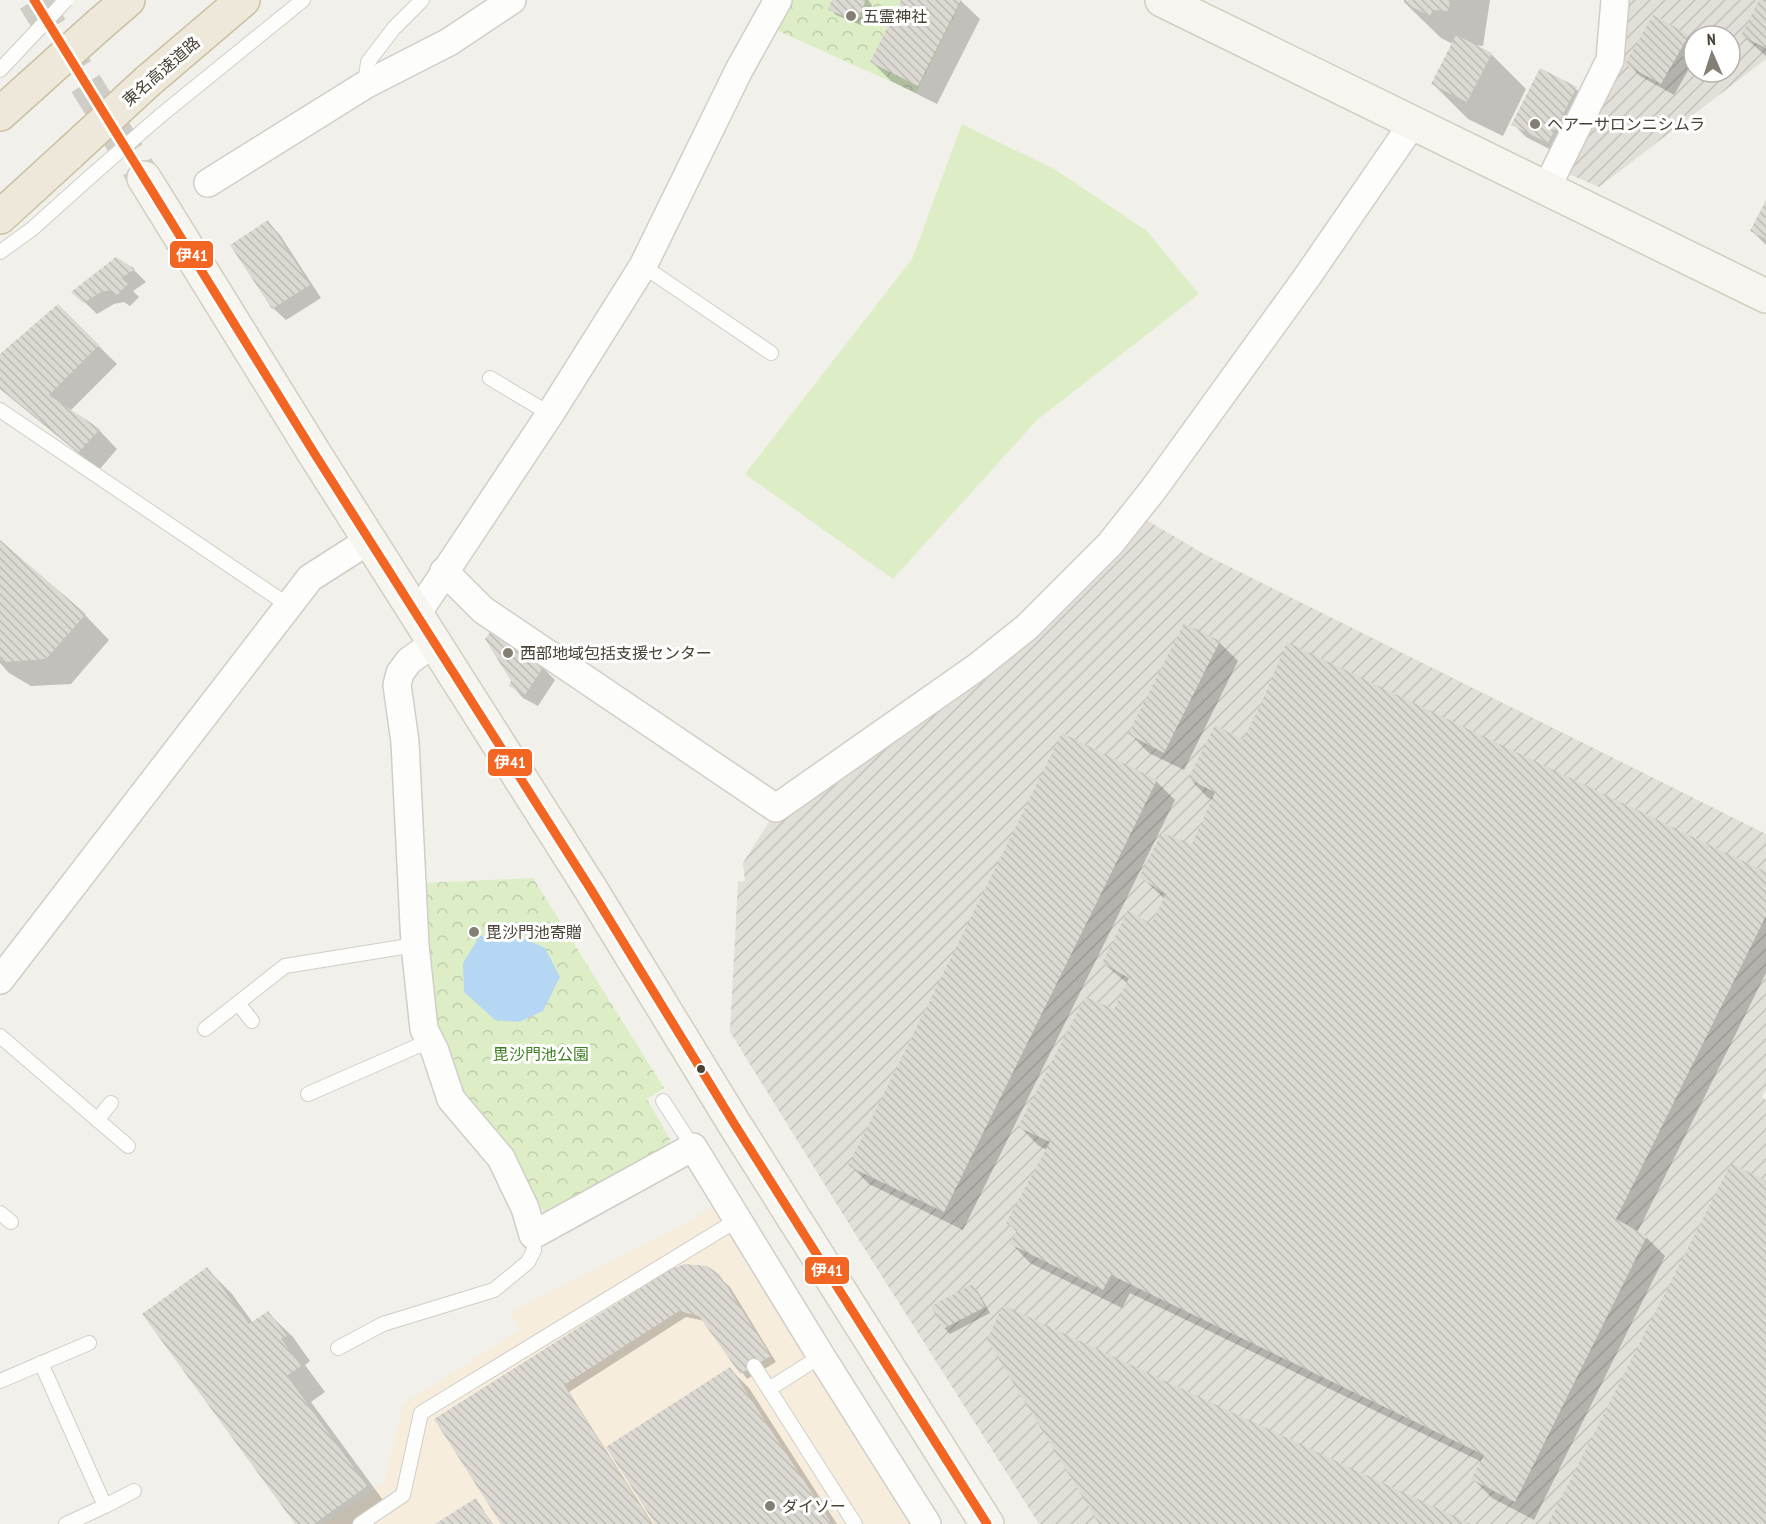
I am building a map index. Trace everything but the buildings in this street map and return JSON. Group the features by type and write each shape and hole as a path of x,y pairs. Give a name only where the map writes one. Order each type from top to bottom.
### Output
{"highway":[{"path":"0,114 128,0"},
{"name":"東名高速道路","path":"0,217 80,164 148,81 243,0"}],"main road":[{"path":"1162,0 1766,296"},
{"path":"144,178 987,1524"}],"street":[{"path":"208,183 366,85 449,42 512,0"},
{"path":"417,614 550,414 643,266 739,70 778,0"},
{"path":"1546,189 1610,60 1615,0"},
{"path":"444,571 483,610 776,808 977,667 1027,627 1110,544 1153,490 1307,277 1413,123"},
{"path":"0,980 310,578 371,539"},
{"path":"435,642 409,661 400,674 397,685 405,742 415,945 424,1029 435,1051 452,1100 501,1158 525,1208 533,1235 693,1148 820,1356 927,1524"}],"lane":[{"path":"0,70 66,0"},
{"path":"0,252 32,229 80,164 160,116 303,0"},
{"path":"366,85 368,62 393,28 422,0"},
{"path":"643,266 771,353"},
{"path":"490,378 550,414"},
{"path":"0,410 288,605"},
{"path":"205,1029 285,966 415,945"},
{"path":"238,1003 252,1021"},
{"path":"0,1036 128,1146"},
{"path":"308,1094 429,1041"},
{"path":"663,1101 693,1148"},
{"path":"98,1120 111,1103"},
{"path":"360,1524 403,1494 421,1413 737,1220"},
{"path":"338,1348 383,1324 494,1290 528,1262 534,1250 533,1235"},
{"path":"0,1381 89,1343"},
{"path":"769,1389 820,1356"},
{"path":"41,1363 105,1506"},
{"path":"754,1366 855,1524"},
{"path":"66,1524 134,1491"}],"shaded area":[{"path":"1627,0 1766,0 1766,59 1742,77 1742,24 1682,24 1682,84 1733,84 1599,187 1566,173"},
{"path":"1143,518 1204,554 1766,834 1766,1089 1762,1097 1766,1100 1766,1524 1039,1524 730,1032 738,882 745,881 743,863 771,819 778,822 783,814"},
{"path":"712,1207 913,1524 324,1524 384,1483 403,1404 520,1330 510,1313 686,1223"}],"green space":[{"path":"792,0 962,0 916,93 776,30"},
{"path":"962,124 1056,170 1147,231 1199,294 1037,420 893,579 745,474 912,259"},
{"name":"毘沙門池公園","path":"533,878 664,1088 647,1099 670,1139 666,1152 547,1213 535,1203 464,1095 432,1028 422,883"}],"water":[{"path":"514,934 545,948 560,977 543,1011 519,1022 495,1020 464,992 463,963 480,936"}],"tunnel":[{"path":"34,0 144,178"}],"transit line":[{"name":"伊41","path":"34,0 316,456 590,888 735,1125 987,1524"}],"place":[{"name":"五霊神社","path":"851,16"},
{"name":"ヘアーサロンニシムラ","path":"1535,124"},
{"name":"西部地域包括支援センター","path":"508,653"},
{"name":"毘沙門池寄贈","path":"474,932"},
{"name":"ダイソー","path":"770,1506"}]}
